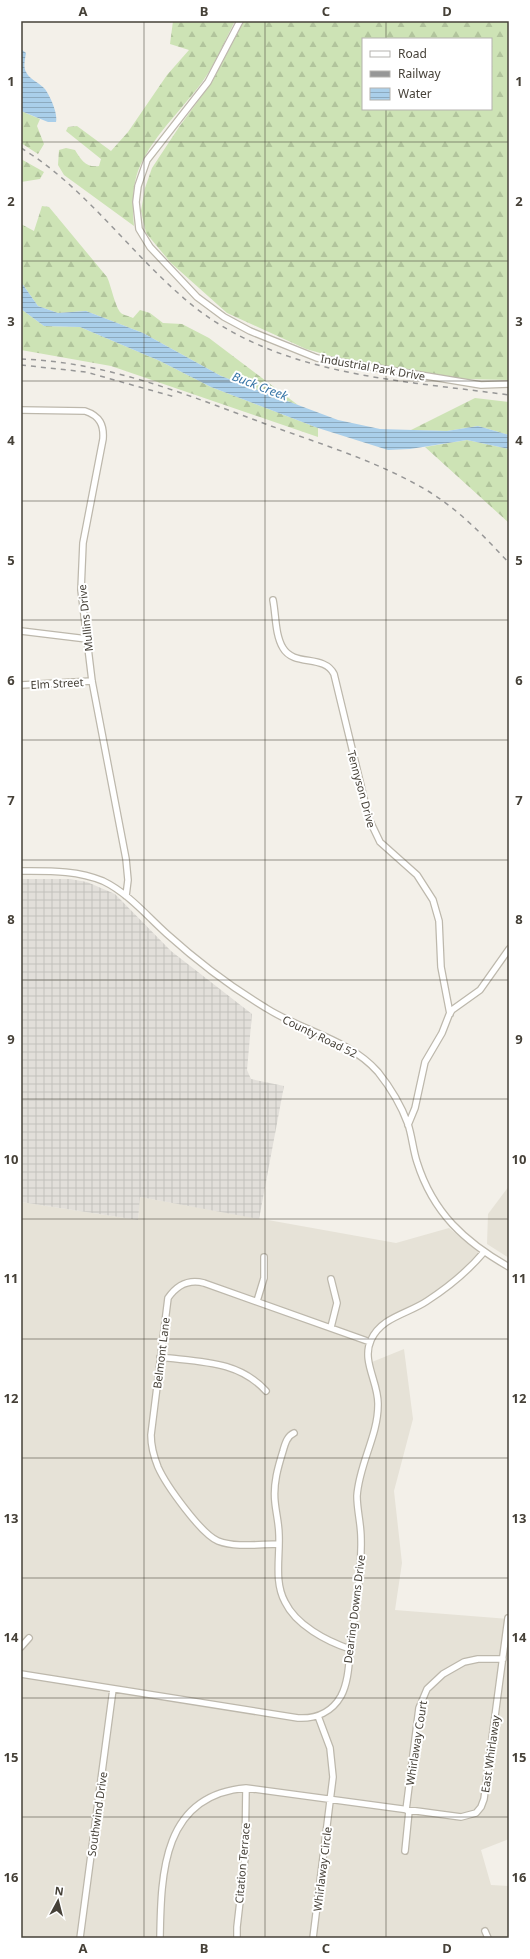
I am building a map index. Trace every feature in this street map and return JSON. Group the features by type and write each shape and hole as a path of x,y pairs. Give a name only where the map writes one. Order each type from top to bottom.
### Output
{"street":[{"name":"Industrial Park Drive","path":"240,21 208,82 147,160 138,186 136,202 139,229 150,247 197,297 224,318 250,331 317,358 481,385 509,384"},
{"path":"21,410 86,411 95,416 102,423"},
{"name":"Mullins Drive","path":"104,416 102,423 103,439 86,527 82,557 82,590 92,681 126,860 128,880 126,896"},
{"name":"Tennyson Drive","path":"274,600 279,637 284,650 297,659 324,664 334,674 369,819 376,837 417,875 433,900 439,921 442,967 450,1014"},
{"path":"21,631 87,639"},
{"name":"Elm Street","path":"21,685 92,681"},
{"name":"County Road 52","path":"21,871 81,874 104,882 126,896 177,942 244,994 290,1022 345,1046 362,1057 378,1072 397,1100 408,1125 419,1168 435,1202 454,1227 484,1252 509,1267"},
{"path":"408,1125 415,1108 425,1062 442,1033 450,1014 480,990 509,949"},
{"path":"370,1342 377,1331 387,1322 417,1307 439,1293 484,1252"},
{"path":"257,1301 263,1283 264,1257"},
{"path":"331,1279 337,1303 331,1327"},
{"name":"Belmont Lane","path":"279,1544 227,1544 210,1537 200,1527 163,1477 155,1459 151,1435 167,1302 172,1293 181,1285 194,1281 200,1282 370,1342"},
{"name":"Dearing Downs Drive","path":"318,1716 332,1707 340,1697 345,1685 362,1556 357,1495 378,1404 378,1393 369,1360 370,1342"},
{"path":"160,1357 236,1368 256,1381 266,1391"},
{"path":"294,1434 288,1437 275,1480 275,1501 279,1544 279,1584 285,1602 291,1612 300,1621 315,1631 350,1649"},
{"name":"East Whirlaway","path":"331,1800 408,1811 466,1817 476,1812 481,1807 489,1766 508,1618"},
{"path":"21,1648 29,1638"},
{"name":"Whirlaway Court","path":"405,1851 419,1708 427,1689 443,1674 464,1662 478,1659 502,1659"},
{"path":"21,1674 274,1715 310,1718 318,1716"},
{"name":"Southwind Drive","path":"80,1938 113,1689"},
{"name":"Whirlaway Circle","path":"313,1938 333,1777 332,1758 318,1716"},
{"path":"160,1938 162,1896 168,1852 178,1825 190,1811 208,1798 227,1790 246,1788 331,1800"},
{"name":"Citation Terrace","path":"237,1938 245,1858 246,1788"},
{"path":"485,1931 488,1938"}],"shaded area":[{"path":"21,879 70,879 87,882 115,894 171,951 252,1014 247,1070 251,1079 284,1086 259,1219 140,1197 138,1220 21,1202"},
{"path":"509,1186 509,1258 487,1244 488,1214"},
{"path":"140,1197 396,1243 449,1228 479,1253 431,1302 384,1325 376,1336 372,1349 372,1362 404,1349 413,1419 394,1491 402,1563 395,1610 509,1619 509,1839 481,1850 491,1885 509,1886 509,1938 21,1938 21,1202 138,1220"}],"green space":[{"path":"173,21 235,21 205,78 162,131 146,154 140,166 135,180 133,196 134,226 64,175 58,165 59,150 66,148 75,150 87,164 91,166 99,166 101,159 66,131 68,127 77,126 111,151 128,132 167,75 189,50 170,44"},
{"path":"244,21 509,21 509,380 464,379 341,359 306,349 227,313 171,263 146,233 141,211 145,188 152,168 179,127 212,82"},
{"path":"21,111 40,119 37,126 44,144 38,154 21,143"},
{"path":"21,159 44,172 40,179 21,182"},
{"path":"42,206 49,207 107,277 121,313 133,318 140,310 150,313 163,323 182,324 209,338 298,405 221,376 143,333 86,311 58,313 38,306 21,282 21,224 34,231"},
{"path":"21,309 44,326 80,327 160,361 211,387 318,428 318,437 111,366 21,350"},
{"path":"475,398 509,402 509,435 478,426 447,431 411,430"},
{"path":"467,440 509,449 509,523 425,447"}],"water":[{"path":"21,49 26,53 24,65 25,70 30,77 47,92 55,109 56,122 48,122 21,111"},
{"path":"21,282 38,306 58,313 86,311 143,333 221,376 338,420 380,429 447,431 478,426 509,435 509,449 467,440 410,449 388,450 318,428 211,387 160,361 80,327 44,326 21,309"}],"railway":[{"path":"21,148 64,179 178,293 213,321 252,342 292,358 377,378 509,395"},
{"path":"21,359 86,367 149,382 331,447 371,463 390,471 439,498 471,524 509,563"},
{"path":"21,365 86,372 175,397"}],"water label":[{"name":"Buck Creek","path":"260,386"}]}
